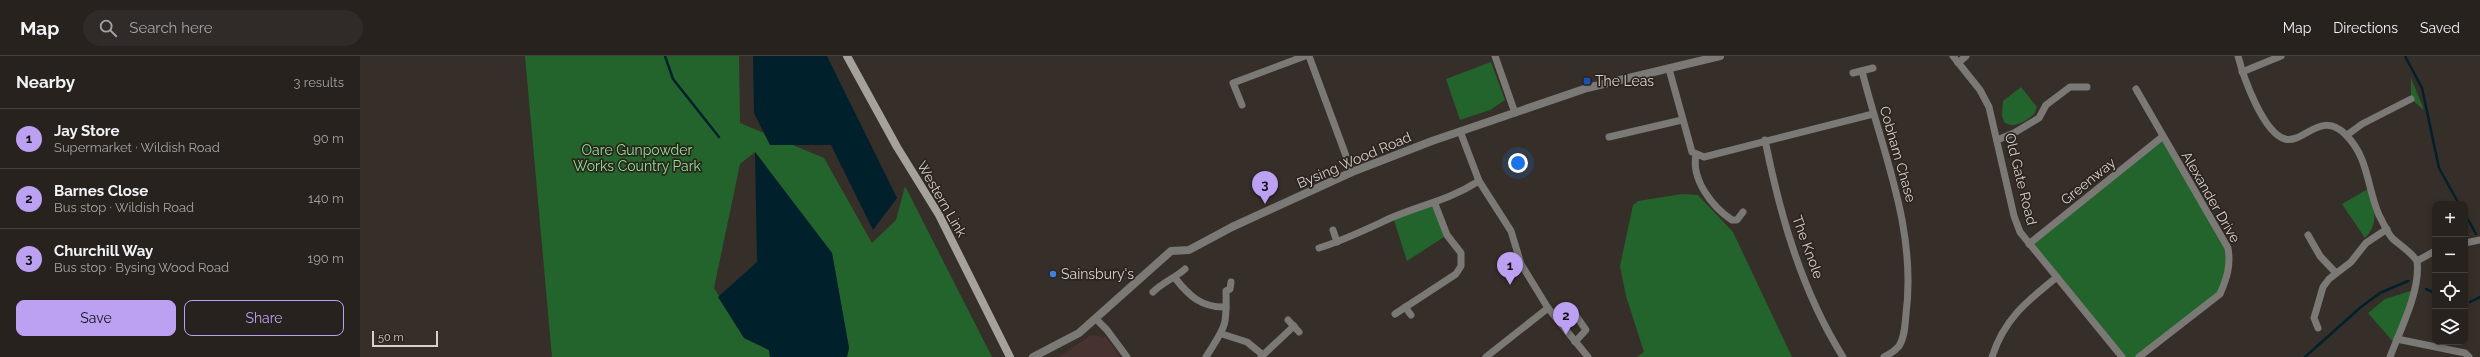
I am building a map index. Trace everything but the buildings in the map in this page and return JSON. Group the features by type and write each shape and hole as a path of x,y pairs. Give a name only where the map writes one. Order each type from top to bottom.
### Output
{"main road":[{"name":"Western Link","path":"846,56 939,215 1010,357"}],"street":[{"path":"1242,105 1233,83 1305,56"},
{"path":"1309,56 1352,172"},
{"path":"1495,56 1514,113"},
{"name":"Bysing Wood Road","path":"1033,357 1079,333 1171,251 1189,250 1232,227 1352,172 1460,131 1587,88 1669,69 1704,58 1720,56"},
{"name":"Old Gate Road","path":"1952,56 1987,102 2014,216 2020,232 2122,357"},
{"path":"1958,63 1966,56"},
{"path":"2238,56 2242,72 2262,114 2279,136 2286,139 2292,138 2326,125 2338,128 2347,135 2364,164 2374,203 2387,229 2392,238 2417,261 2419,273 2416,288 2390,357"},
{"path":"2242,72 2281,56"},
{"path":"1853,73 1873,68"},
{"path":"1669,69 1692,152 1696,155 1704,156 1873,114"},
{"name":"Cobham Chase","path":"1862,71 1873,114 1894,178 1906,240 1910,286 1904,333 1900,344 1884,357"},
{"path":"1997,140 2014,133 2038,118 2046,105 2070,87 2087,87"},
{"name":"Alexander Drive","path":"2136,89 2162,137 2228,248 2229,268 2220,294 2139,357"},
{"path":"2347,135 2362,124 2411,99"},
{"path":"1609,137 1682,120"},
{"path":"1460,131 1479,181 1512,231 1521,264 1548,308 1574,342 1588,357"},
{"name":"Greenway","path":"2029,244 2162,137"},
{"name":"The Knole","path":"1765,140 1774,188 1799,265 1820,316 1843,357"},
{"path":"1696,155 1694,164 1700,185 1707,194 1732,220 1736,220 1743,212"},
{"path":"1319,248 1337,242 1393,217 1435,204 1459,194 1479,181"},
{"path":"1395,314 1456,274 1461,266 1461,253 1447,235 1435,204"},
{"path":"2318,328 2314,318 2323,287 2335,272 2351,262 2366,243 2387,229"},
{"path":"1333,230 1337,242"},
{"path":"2308,235 2320,256 2335,272"},
{"path":"2468,242 2480,240"},
{"path":"2417,261 2432,253"},
{"path":"1153,292 1164,282 1175,278 1185,269"},
{"path":"1992,357 2005,325 2018,310 2057,277"},
{"path":"1175,278 1188,295 1218,307 1226,307"},
{"path":"1206,357 1222,334 1227,316 1226,291 1230,289 1231,282"},
{"path":"1405,307 1411,314"},
{"path":"1486,357 1548,308"},
{"path":"1570,308 1586,330 1574,342"},
{"path":"1096,319 1127,357"},
{"path":"1222,334 1247,342 1262,356 1297,329 1288,320"},
{"path":"2397,338 2465,353 2469,357"}],"shaded area":[{"path":"1091,335 1106,337 1120,357 1059,357"}],"green space":[{"name":"Oare Gunpowder Works Country Park","path":"525,56 739,56 740,123 824,158 872,243 896,220 905,186 992,357 847,357 849,348 832,253 755,152 740,164 714,288 744,338 769,350 770,357 552,357"},
{"path":"1491,62 1505,100 1490,110 1460,120 1446,79"},
{"path":"2411,78 2424,110 2411,99"},
{"path":"2021,87 2037,107 2034,114 2026,120 2019,124 2011,125 2004,122 2002,115 2003,101"},
{"path":"2162,137 2228,248 2230,259 2220,294 2139,357 2122,357 2029,244"},
{"path":"2368,189 2373,209 2374,221 2370,232 2365,238 2342,204"},
{"path":"1682,194 1698,195 1733,232 1792,357 1637,357 1644,352 1626,296 1620,266 1633,205 1638,201"},
{"path":"1435,204 1447,235 1407,261 1393,217"},
{"path":"2414,290 2395,344 2368,313 2385,299"}],"water":[{"path":"753,56 827,56 897,198 873,230 831,145 770,145 754,113"},
{"path":"755,152 832,253 849,348 847,357 770,357 769,350 744,338 718,297 757,262"}],"waterway":[{"path":"665,56 673,79 719,137"},
{"path":"2405,56 2422,88 2439,168 2457,201"},
{"path":"2468,219 2476,234"},
{"path":"2305,357 2361,307 2380,293 2408,281"},
{"path":"2426,289 2432,292"},
{"path":"2470,302 2480,297"}],"place":[{"name":"The Leas","path":"1587,81"},
{"name":"Churchill Way","path":"1265,204"},
{"name":"Sainsbury's","path":"1053,274"},
{"name":"Jay Store","path":"1510,285"},
{"name":"Barnes Close","path":"1566,335"}]}
